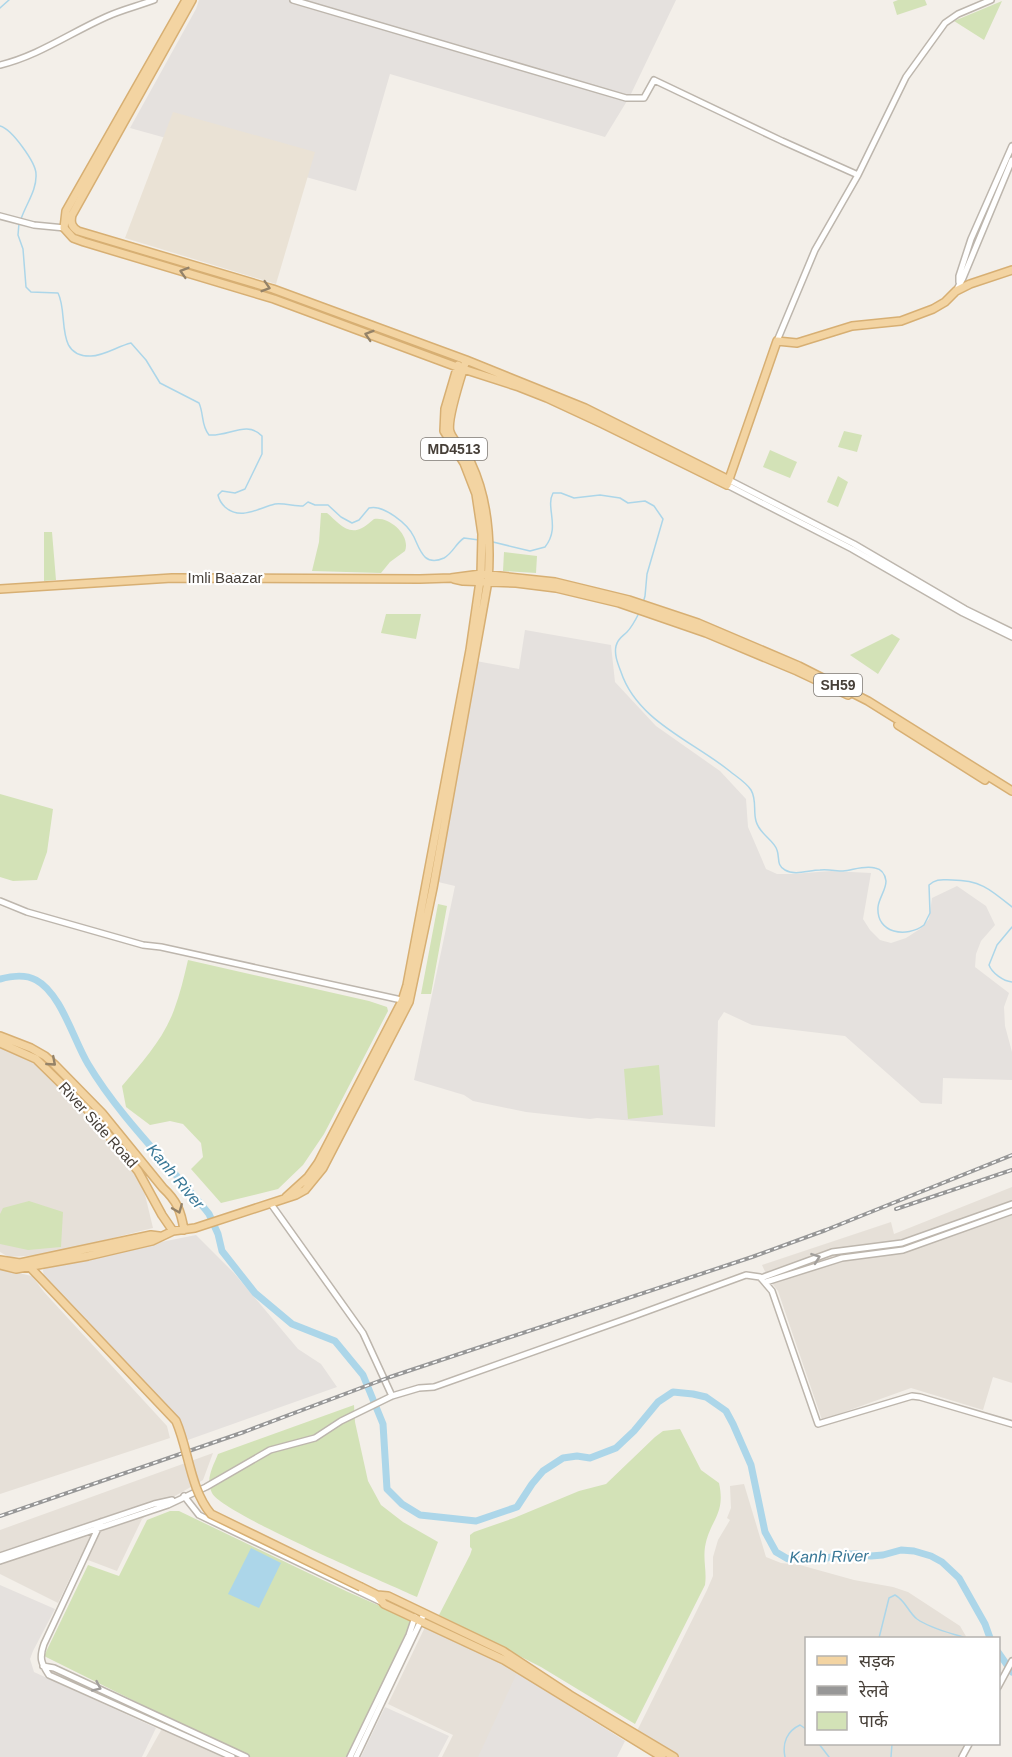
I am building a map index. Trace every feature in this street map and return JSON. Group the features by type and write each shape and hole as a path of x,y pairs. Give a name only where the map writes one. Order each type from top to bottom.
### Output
{"main road":[{"path":"186,0 66,211 64,228 73,237 274,299 547,398 728,482"},
{"path":"192,0 72,215 72,225 78,231 273,289 463,359 585,408 728,482"},
{"path":"728,482 777,341 797,343 852,326 901,321 933,309 945,302 956,291 970,284 1012,270"},
{"name":"MD4513","path":"463,359 451,412 450,432 466,453 479,481 484,500 484,577"},
{"path":"0,1264 16,1269 28,1264 151,1235 160,1236 173,1231 195,1228 240,1215 285,1199 308,1177 318,1163 405,1001 432,888 476,655 484,577"},
{"name":"Imli Baazar","path":"0,589 181,578 339,580 451,578 463,581 484,577"},
{"name":"SH59","path":"484,577 569,590 651,610 835,689 865,705 1012,796"},
{"name":"SH59","path":"651,610 698,623 830,681 868,701 1012,791"},
{"name":"River Side Road","path":"0,1036 45,1056 81,1090 173,1197 180,1210 184,1230"},
{"name":"River Side Road","path":"0,1043 36,1059 86,1108 138,1171 173,1231"},
{"path":"0,1260 28,1264 176,1421 183,1437 201,1501 212,1514 377,1595 388,1596 420,1616 504,1660 662,1757"},
{"path":"377,1595 384,1604 420,1616 502,1651 674,1757"}],"street":[{"path":"0,65 26,57 55,44 105,17 154,0"},
{"path":"293,0 626,98 644,98 654,80 858,175"},
{"path":"777,341 815,250 858,175 906,77 944,24 958,14 991,0"},
{"path":"956,291 971,239 1012,146"},
{"path":"959,282 963,278 1012,160"},
{"path":"0,216 34,225 64,228 72,225"},
{"path":"728,482 879,558 965,609 1012,632"},
{"path":"800,519 963,613 1012,637"},
{"path":"0,902 27,912 143,945 161,947 405,1001"},
{"path":"271,1204 363,1333 392,1396"},
{"path":"764,1280 832,1252 902,1243 1012,1204"},
{"path":"764,1280 842,1258 903,1250 1012,1211"},
{"path":"0,1561 206,1487 270,1450 315,1438 355,1414 392,1396 419,1388 434,1387 739,1276 752,1274 764,1280 775,1297 818,1424 912,1396 1012,1424"},
{"path":"184,1496 199,1515 384,1604"},
{"path":"0,1556 100,1525"},
{"path":"100,1525 40,1656 42,1666 49,1675 232,1757"},
{"path":"350,1757 420,1616"},
{"path":"356,1757 420,1616"},
{"path":"1000,1686 1012,1661"},
{"path":"42,1666 54,1668 246,1757"}],"shaded area":[{"path":"199,0 676,0 630,96 605,137 390,74 356,191 130,128"},
{"path":"173,112 315,152 276,284 125,238"},
{"path":"525,630 611,645 615,682 656,726 720,771 746,799 748,827 766,869 777,874 831,871 871,873 863,919 880,940 891,943 906,938 920,929 929,919 932,898 957,886 986,906 995,925 981,941 976,954 975,967 1009,993 1004,1007 1005,1026 1012,1052 1012,1080 943,1078 942,1104 921,1103 845,1036 752,1025 724,1012 718,1021 715,1127 590,1119 526,1112 473,1101 464,1095 414,1080 455,886 434,881 476,661 519,669"},
{"path":"0,1047 29,1059 40,1067 79,1105 141,1178 153,1228 44,1255 9,1257 0,1252"},
{"path":"1012,1187 1012,1383 993,1377 983,1410 911,1388 822,1420 778,1291 762,1265 891,1222 894,1234"},
{"path":"196,1235 234,1273 298,1349 321,1364 337,1387 185,1441 181,1429 44,1278 43,1270 47,1265"},
{"path":"0,1269 32,1276 167,1426 170,1438 0,1494"},
{"path":"213,1453 203,1480 142,1519 117,1571 80,1557 58,1603 0,1574 0,1530"},
{"path":"744,1484 766,1557 781,1563 800,1565 908,1592 960,1626 966,1637 805,1637 805,1745 964,1745 958,1757 672,1757 637,1731 713,1576 713,1557 718,1540 730,1520 727,1518 731,1508 730,1486"},
{"path":"0,1585 55,1609 30,1659 34,1672 156,1728 142,1757 0,1757"},
{"path":"426,1625 518,1672 480,1757 442,1757 453,1735 388,1704"},
{"path":"517,1673 625,1741 617,1757 478,1757"},
{"path":"385,1707 449,1736 438,1757 361,1757"},
{"path":"164,1725 232,1757 146,1757"}],"green space":[{"path":"925,0 927,5 897,15 893,2"},
{"path":"1002,1 984,40 954,21"},
{"path":"844,431 862,435 857,452 838,447"},
{"path":"770,450 797,462 790,478 763,467"},
{"path":"838,476 848,482 838,507 827,502"},
{"path":"321,513 327,513 347,529 352,530 362,528 374,519 386,520 402,533 406,545 405,551 390,562 381,573 312,571 319,542"},
{"path":"44,532 52,532 56,580 44,581"},
{"path":"504,552 537,556 536,573 503,571"},
{"path":"386,614 421,614 416,639 381,633"},
{"path":"892,634 900,639 878,674 850,655"},
{"path":"0,794 53,809 47,852 37,880 13,881 0,877"},
{"path":"438,904 447,906 431,994 421,994"},
{"path":"188,960 387,1007 388,1011 324,1134 303,1165 278,1189 221,1203 191,1169 203,1157 201,1143 183,1124 170,1121 150,1125 126,1107 122,1086 164,1031 178,998"},
{"path":"659,1065 663,1115 628,1119 624,1069"},
{"path":"29,1201 63,1212 61,1247 28,1250 0,1244 0,1214 3,1208"},
{"path":"354,1405 355,1422 368,1481 381,1505 403,1522 438,1542 417,1597 244,1516 222,1503 210,1488 210,1473 218,1454"},
{"path":"680,1429 701,1470 719,1483 721,1494 719,1510 705,1547 705,1585 635,1724 541,1667 439,1615 470,1555 472,1549 470,1535 579,1491 606,1484 663,1431"},
{"path":"170,1511 179,1511 412,1620 348,1757 247,1757 44,1656 88,1565 119,1576 147,1520"}],"water":[{"path":"251,1548 281,1563 259,1608 228,1594"}],"waterway":[{"path":"0,8 9,0"},
{"path":"0,126 17,140 35,169 35,186 21,219"},
{"path":"19,223 18,235 23,249 26,287 31,292 58,293 67,342 72,350 79,354 96,356 131,343 146,360 160,383 199,403 209,435 250,429 262,436 262,454 245,489 235,493 222,491 218,495 225,507 231,511 243,513 275,504 303,506 308,502 315,505 328,505 352,523 359,520 369,508 381,509 406,526 424,556 432,560 447,556 464,538 479,540"},
{"path":"493,542 530,551 545,547 552,532 551,499 553,493 561,493 574,498 600,495 620,498 628,503 645,501 654,506 663,519 647,574 643,603"},
{"path":"639,613 631,628 616,646 618,663 629,689 639,703 666,728 712,758 749,787 754,798 758,826 775,846 782,868 798,873 823,870 843,871 867,867 879,869 886,881 878,907 879,916 882,923 894,931 909,931 924,925 930,913 929,885 937,880 962,880 977,884 991,891 1012,907"},
{"path":"1012,927 997,945 989,965 998,976 1012,982"},
{"name":"Kanh River","path":"0,979 23,976 45,986 60,1006 88,1064 101,1084 115,1104 209,1214 218,1234 222,1251 255,1293 292,1324 335,1341 363,1375 383,1424 387,1489 402,1504 420,1515 476,1521 517,1507 543,1471 563,1458 577,1456 590,1458 616,1448 634,1431 658,1402 673,1392 693,1394 706,1397 726,1411 733,1424 751,1465 765,1532 776,1552 788,1559 827,1558 847,1554 871,1556 901,1550 931,1556 942,1562 959,1578 985,1624 990,1637"},
{"path":"879,1637 889,1598 895,1595 902,1600 914,1616 923,1622 963,1637"},
{"name":"Kanh River","path":"1000,1655 1012,1672"},
{"path":"785,1757 785,1742 789,1734 800,1725 805,1728"},
{"path":"820,1745 829,1757"},
{"path":"891,1757 892,1745"}],"railway":[{"path":"0,1516 244,1432 390,1377 752,1257 826,1230 1012,1155"},
{"path":"896,1209 1012,1170"}]}
